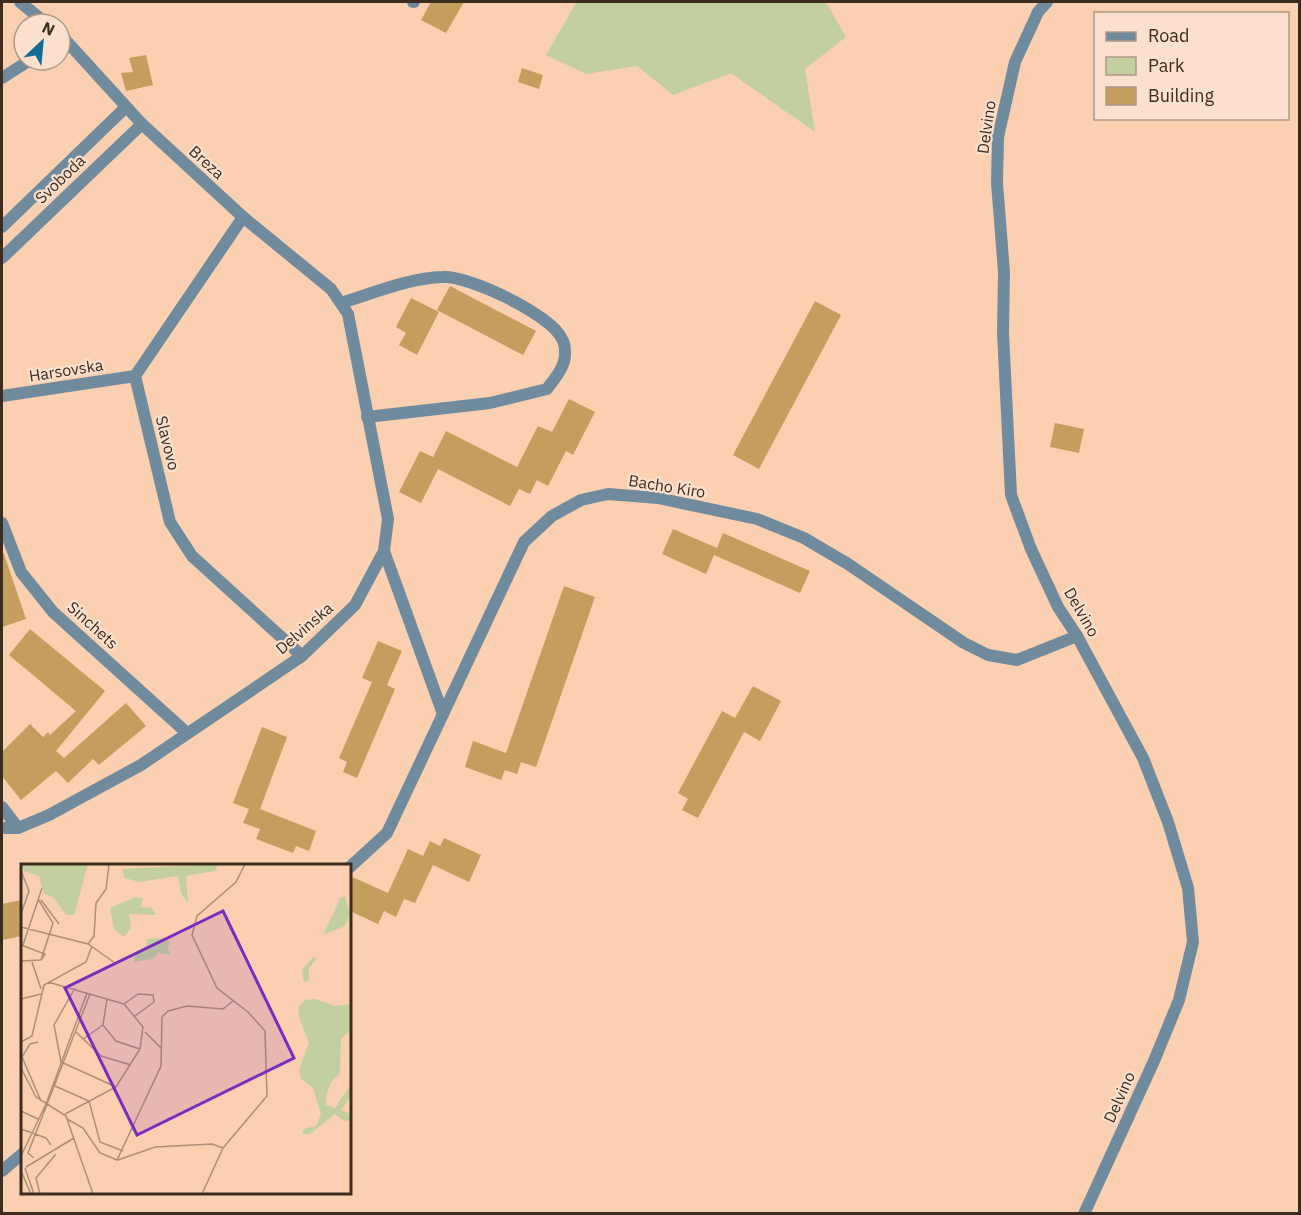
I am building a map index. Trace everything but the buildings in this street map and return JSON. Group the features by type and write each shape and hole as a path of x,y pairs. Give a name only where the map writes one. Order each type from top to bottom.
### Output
{"street":[{"path":"20,2 32,12"},
{"name":"Delvino","path":"1047,2 1038,12 1015,63 998,137 997,183 1004,272 1005,404 1011,495 1031,549 1053,597 1077,636 1143,758 1168,822 1188,888 1193,942 1179,1000 1084,1214"},
{"name":"Breza","path":"72,49 125,108 243,217 331,289 341,303"},
{"name":"Svoboda","path":"2,227 125,108"},
{"name":"Svoboda","path":"2,258 142,124"},
{"path":"135,376 243,217"},
{"path":"341,303 414,281 444,276 464,279 524,306 548,323 562,338 566,354 561,370 547,388 490,403 367,417"},
{"name":"Delvinska","path":"2,828 18,828 49,815 141,765 302,656 356,605 384,551 388,519 348,314 341,303"},
{"name":"Harsovska","path":"2,396 135,376"},
{"name":"Slavovo","path":"135,376 170,522 192,556 302,656"},
{"name":"Bacho Kiro","path":"351,866 387,833 524,542 552,516 581,500 608,494 658,498 757,519 804,538 848,564 964,643 988,655 1017,660 1077,636"},
{"name":"Sinchets","path":"2,523 21,572 53,612 187,733"},
{"path":"384,551 443,714"},
{"path":"2,807 18,828"},
{"path":"2,1171 21,1155"}],"green space":[{"path":"826,2 846,37 805,69 815,132 731,73 673,95 637,66 586,74 546,55 576,3"}]}
